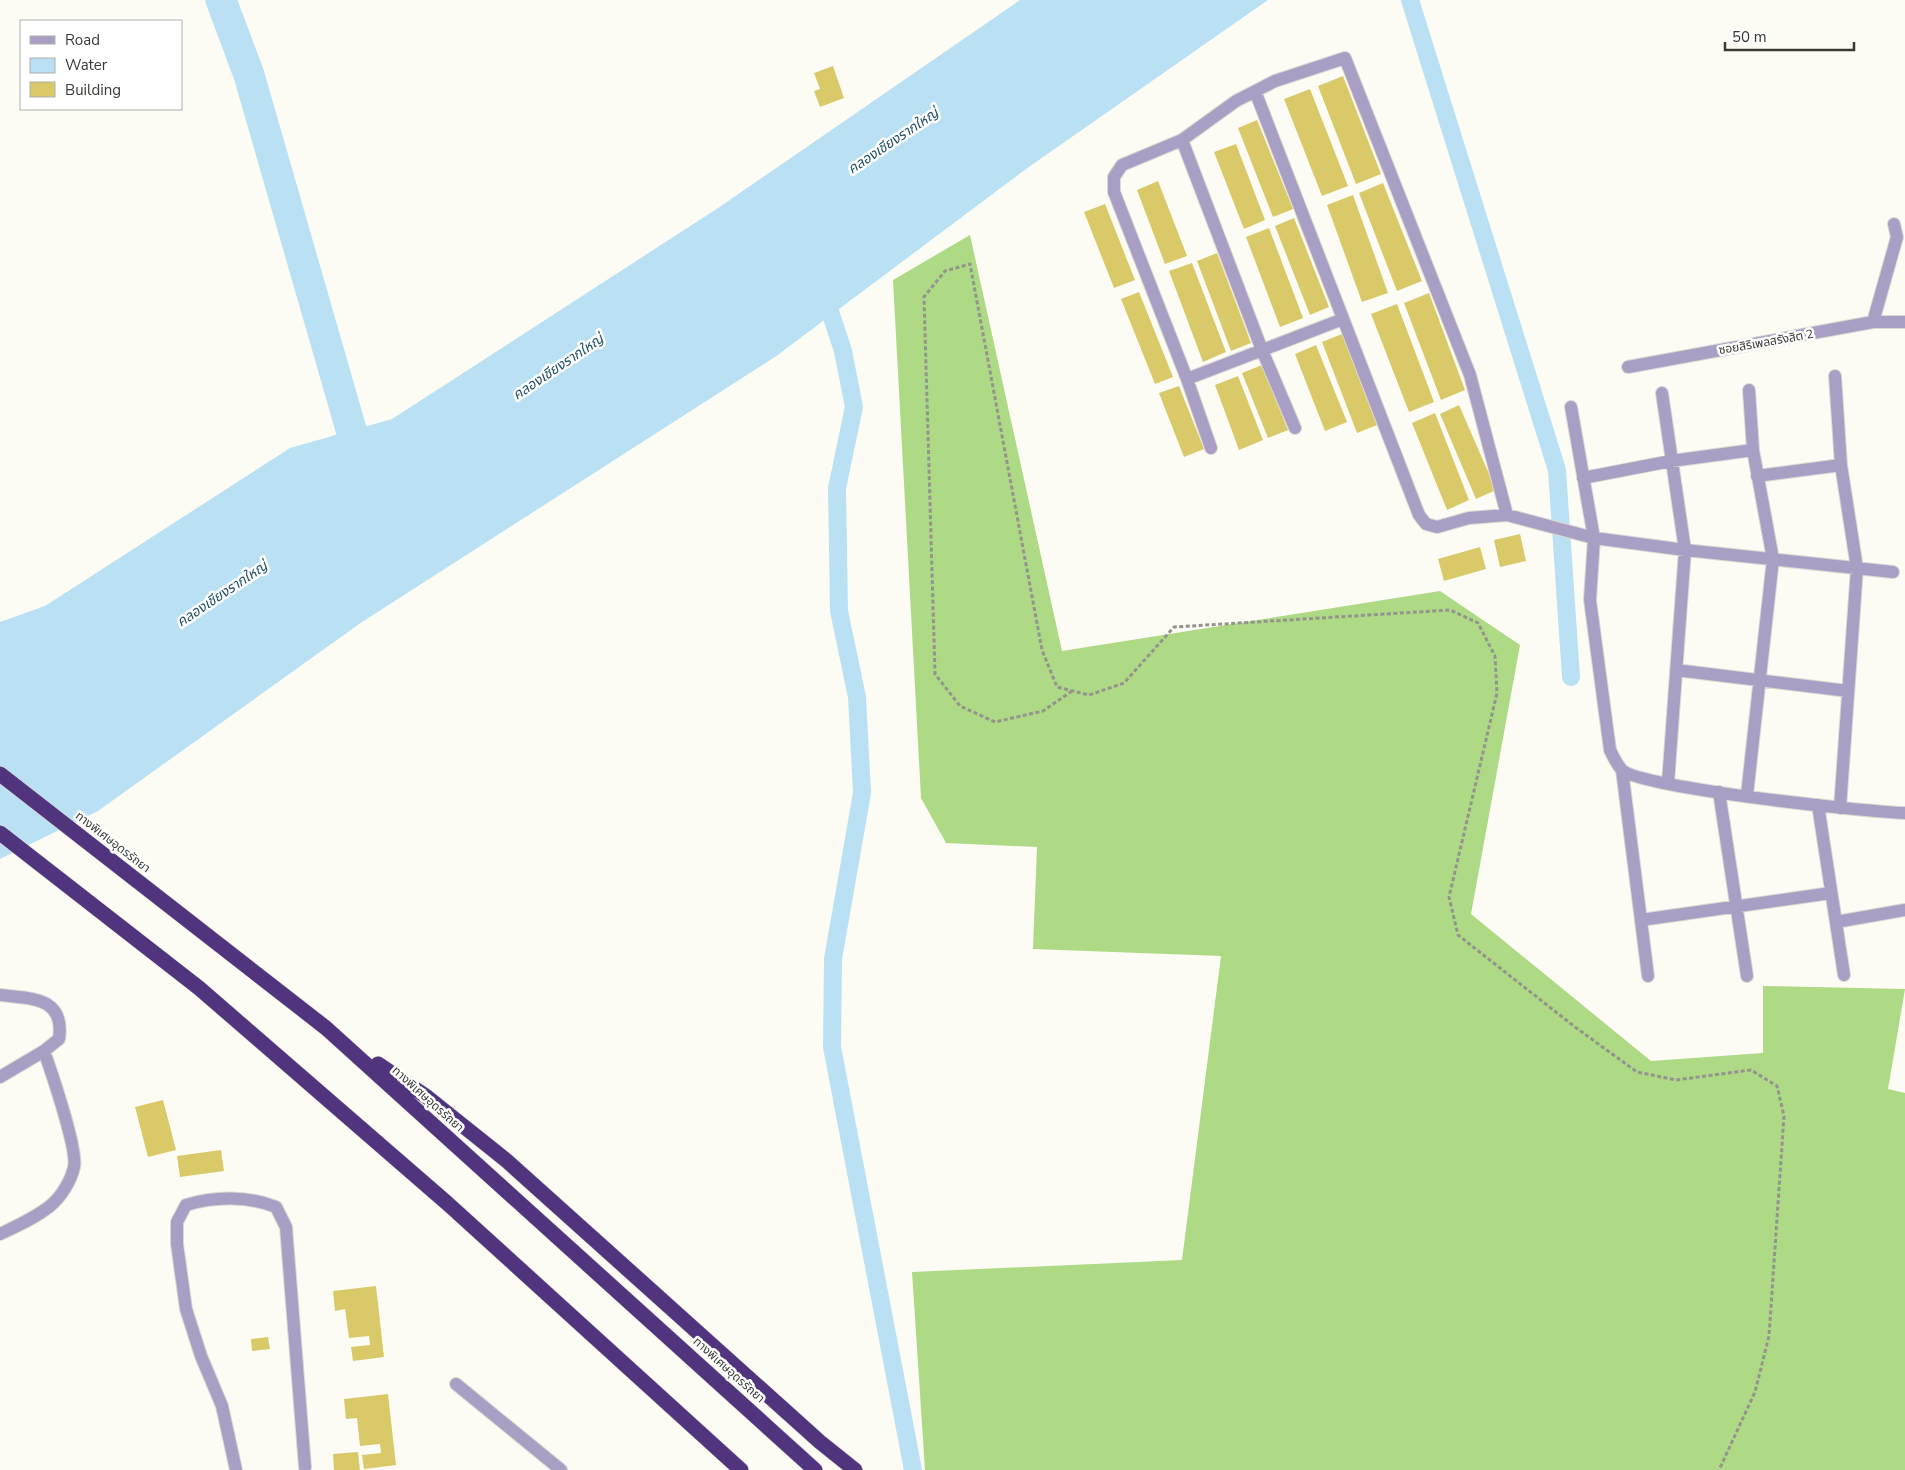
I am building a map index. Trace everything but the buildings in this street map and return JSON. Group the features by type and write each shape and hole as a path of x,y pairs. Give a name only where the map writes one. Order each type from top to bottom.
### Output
{"highway":[{"name":"ทางพิเศษอุดรรัถยา","path":"0,774 326,1028 491,1174 815,1470"},
{"path":"0,833 199,988 447,1203 741,1470"},
{"path":"326,1028 427,1097 507,1161 820,1442 856,1470"}],"street":[{"path":"1212,448 1114,192 1114,177 1122,165 1182,140 1236,101 1255,91 1275,81 1345,58 1470,375 1507,515"},
{"path":"1255,91 1419,515 1426,524 1437,527 1469,518 1507,515 1594,538 1685,550 1893,572"},
{"path":"1182,140 1262,350 1295,428"},
{"path":"1874,322 1897,237 1894,224"},
{"path":"1187,379 1343,319"},
{"name":"ซอยสิริเพลสรังสิต 2","path":"1628,367 1874,322 1905,322"},
{"path":"1835,376 1841,465 1857,568 1840,808"},
{"path":"1747,795 1773,560 1753,450 1749,390"},
{"path":"1662,392 1685,550 1668,783"},
{"path":"1571,407 1594,538 1590,600 1610,750 1622,770 1648,976"},
{"path":"1583,478 1672,461 1753,450"},
{"path":"1757,476 1841,465"},
{"path":"1676,670 1848,691"},
{"path":"1622,770 1641,779 1718,792 1840,808 1905,813"},
{"path":"1718,792 1747,976"},
{"path":"1818,804 1844,975"},
{"path":"1641,920 1831,893"},
{"path":"1836,922 1905,910"},
{"path":"0,995 42,1000 55,1010 61,1025 59,1039 44,1051 0,1077"},
{"path":"0,1234 34,1218 52,1205 65,1188 74,1165 68,1133 44,1051"},
{"path":"236,1470 222,1406 200,1356 186,1309 177,1244 177,1222 186,1205 206,1198 261,1201 276,1207 286,1227 305,1467"},
{"path":"456,1384 561,1470"}],"path":[{"path":"1072,691 1043,710 995,722 960,706 936,674 924,297 945,271 970,264 1042,650 1057,688 1072,691 1089,696 1124,683 1174,627 1450,610 1478,622 1495,656 1497,693 1449,897 1458,935 1575,1027 1637,1072 1676,1080 1752,1070 1777,1086 1784,1116 1769,1336 1755,1392 1719,1470"}],"green space":[{"path":"970,235 1062,651 1440,591 1520,645 1471,914 1651,1061 1763,1053 1763,986 1905,989 1888,1089 1905,1093 1905,1470 925,1470 912,1272 1182,1260 1221,956 1033,949 1037,847 946,843 921,798 893,280"}],"water":[{"name":"คลองเชียงรากใหญ่","path":"1020,0 1268,0 1026,169 775,357 362,622 98,811 0,859 0,622 45,606 290,448 392,419 718,208"}],"waterway":[{"path":"221,0 249,75 363,471"},
{"path":"1410,0 1557,470 1571,677"},
{"path":"824,293 843,351 854,407 837,488 839,611 857,697 862,793 833,959 832,1047 913,1470"}]}
